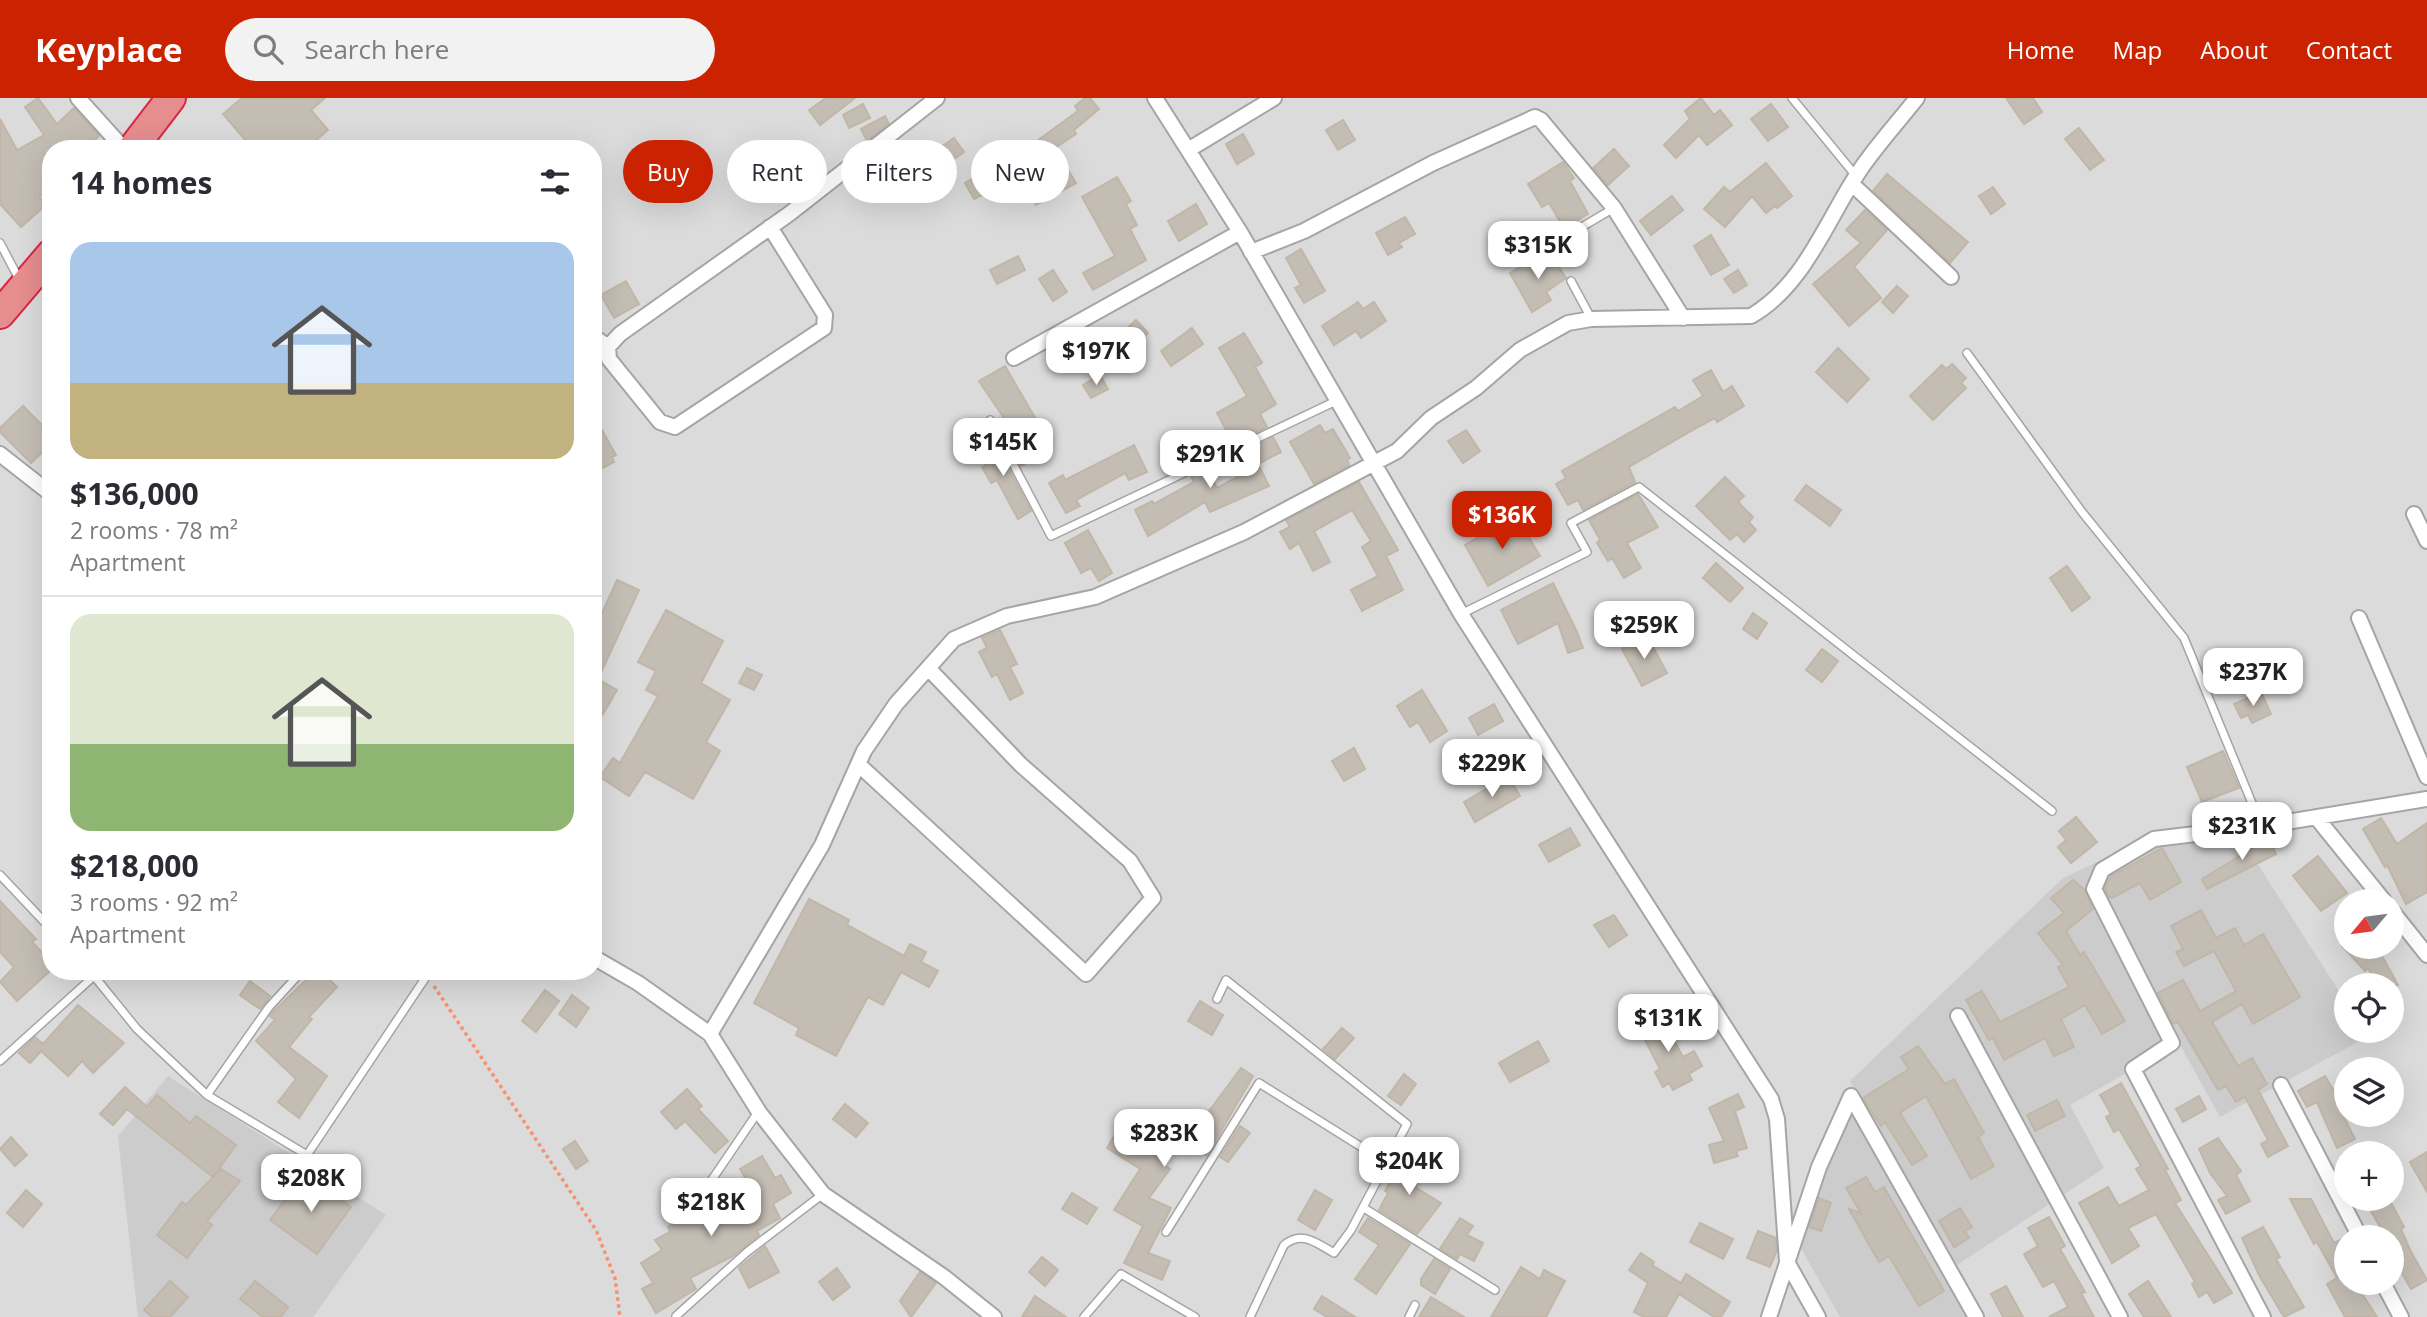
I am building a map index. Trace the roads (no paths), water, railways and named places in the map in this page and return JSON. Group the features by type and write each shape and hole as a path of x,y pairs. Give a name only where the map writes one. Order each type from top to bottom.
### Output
{"highway":[{"path":"139,140 171,98"},
{"path":"0,314 42,265"}],"street":[{"path":"78,98 116,140"},
{"path":"608,347 620,334 770,227 937,98"},
{"path":"1155,98 1240,232 1461,614 1771,1099 1777,1119 1787,1262 1818,1317"},
{"path":"1188,150 1274,98"},
{"path":"710,1034 822,845 858,764 896,704 954,639 1007,616 1095,597 1244,532 1397,451 1431,418 1476,388 1531,344 1568,323 1591,319 1751,316 1765,308 1803,265 1854,180 1917,98"},
{"path":"1251,252 1304,231 1433,163 1529,118 1541,120 1614,208 1684,318"},
{"path":"1854,180 1951,277"},
{"path":"602,342 608,347 609,359 660,422 675,427 824,328 825,315 770,227"},
{"path":"1014,358 1240,232"},
{"path":"0,454 42,487"},
{"path":"2414,514 2427,541"},
{"path":"2359,618 2427,777"},
{"path":"858,764 1086,974 1153,898 1130,861 1021,765 929,668"},
{"path":"2263,1317 2133,1069 2172,1043 2094,889 2102,870 2154,839 2262,826 2427,799"},
{"path":"2316,817 2374,889"},
{"path":"2404,926 2427,955"},
{"path":"602,962 638,983 710,1034 758,1112 822,1194 944,1277 994,1317"},
{"path":"1958,1016 2120,1317"},
{"path":"2281,1085 2354,1225"},
{"path":"1769,1317 1819,1167 1851,1097 1976,1317"},
{"path":"2389,1295 2401,1317"}],"lane":[{"path":"1792,98 1854,180"},
{"path":"1553,244 1614,208"},
{"path":"0,243 24,288"},
{"path":"1571,281 1591,319"},
{"path":"1967,353 2082,512 2184,638 2262,826"},
{"path":"990,420 1051,536 1336,401"},
{"path":"1461,614 1587,552 1572,523 1639,487 2052,811"},
{"path":"0,875 42,919"},
{"path":"0,1061 86,980"},
{"path":"97,980 136,1029 207,1095 307,1154 423,980"},
{"path":"207,1095 269,1007 294,980"},
{"path":"1217,999 1226,980 1407,1124 1364,1208 1334,1253 1301,1236 1293,1237 1284,1245 1250,1317"},
{"path":"1166,1232 1259,1083 1387,1163"},
{"path":"709,1184 758,1112"},
{"path":"676,1316 747,1252 822,1194"},
{"path":"1364,1208 1495,1290"},
{"path":"1084,1317 1121,1274 1195,1317"},
{"path":"1409,1317 1415,1305"}]}
